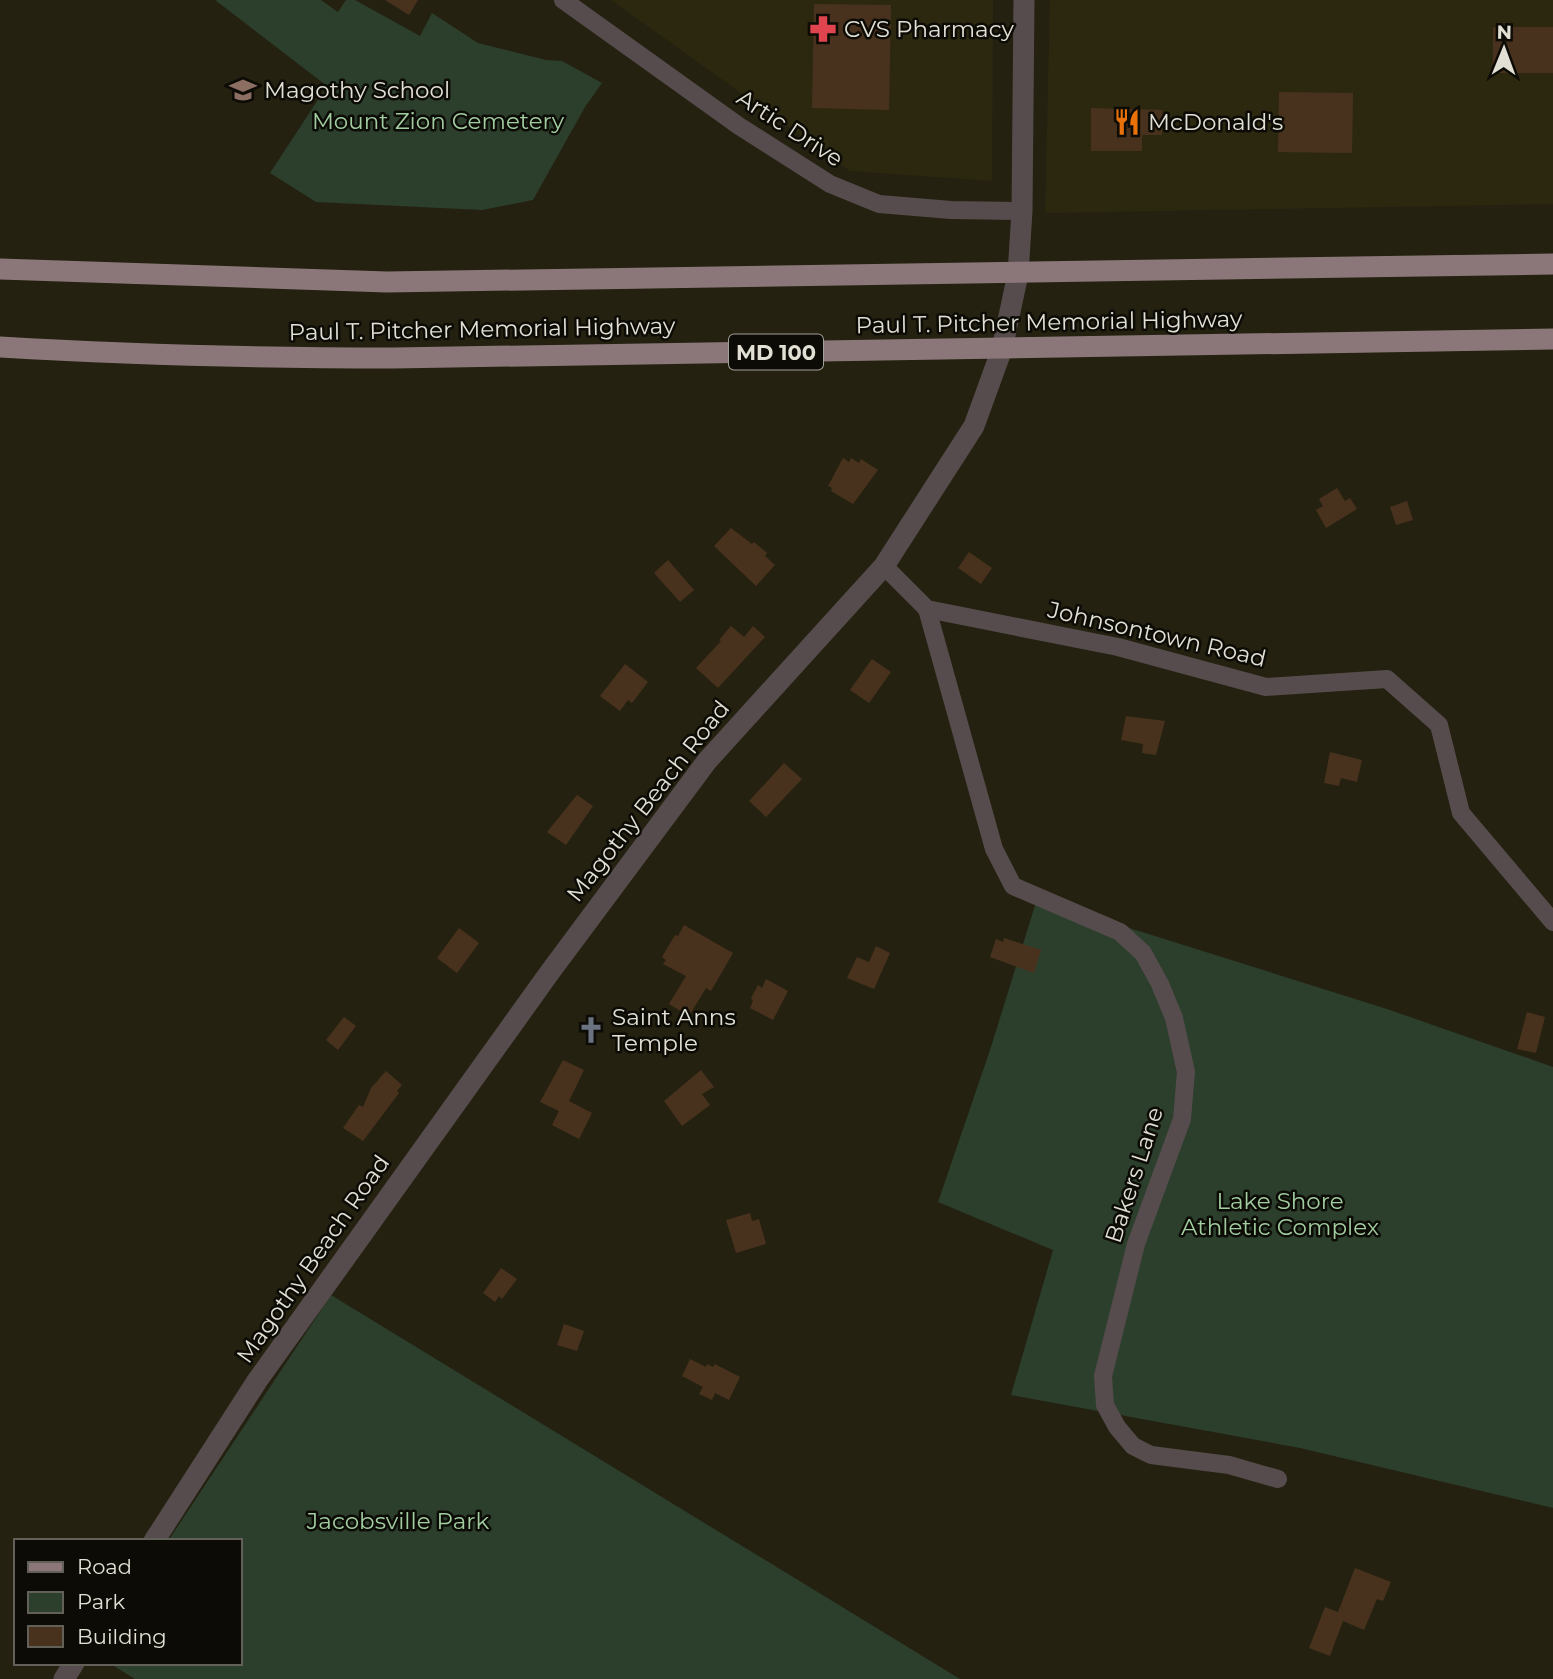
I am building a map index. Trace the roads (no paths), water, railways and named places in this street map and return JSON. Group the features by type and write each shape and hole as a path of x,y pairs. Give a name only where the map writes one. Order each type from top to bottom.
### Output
{"main road":[{"path":"0,259 95,273"},
{"name":"Paul T. Pitcher Memorial Highway","path":"0,269 387,282 1553,264"},
{"name":"Paul T. Pitcher Memorial Highway","path":"0,346 250,358 394,358 1553,339"},
{"path":"0,357 105,353"}],"street":[{"name":"Artic Drive","path":"563,0 739,126 830,184 879,204 951,210 1022,211"},
{"name":"Magothy Beach Road","path":"155,1539 257,1381 550,972 700,771 884,566 974,426 1002,349 1018,274 1022,211 1024,0"},
{"path":"884,566 927,608"},
{"name":"Johnsontown Road","path":"927,608 1118,647 1266,687 1387,679 1439,725 1461,813 1553,922"},
{"name":"Bakers Lane","path":"927,608 994,849 1013,886 1120,932 1143,953 1174,1018 1186,1072 1182,1119 1136,1244 1103,1376 1105,1405 1117,1427 1133,1446 1151,1455 1229,1465 1278,1479"}],"place":[{"name":"CVS Pharmacy","path":"823,29"},
{"name":"Magothy School","path":"243,90"},
{"name":"McDonald's","path":"1127,122"},
{"name":"Saint Anns Temple","path":"591,1030"}],"park label":[{"name":"Mount Zion Cemetery","path":"438,121"},
{"name":"Lake Shore Athletic Complex","path":"1280,1214"},
{"name":"Jacobsville Park","path":"398,1521"}]}
